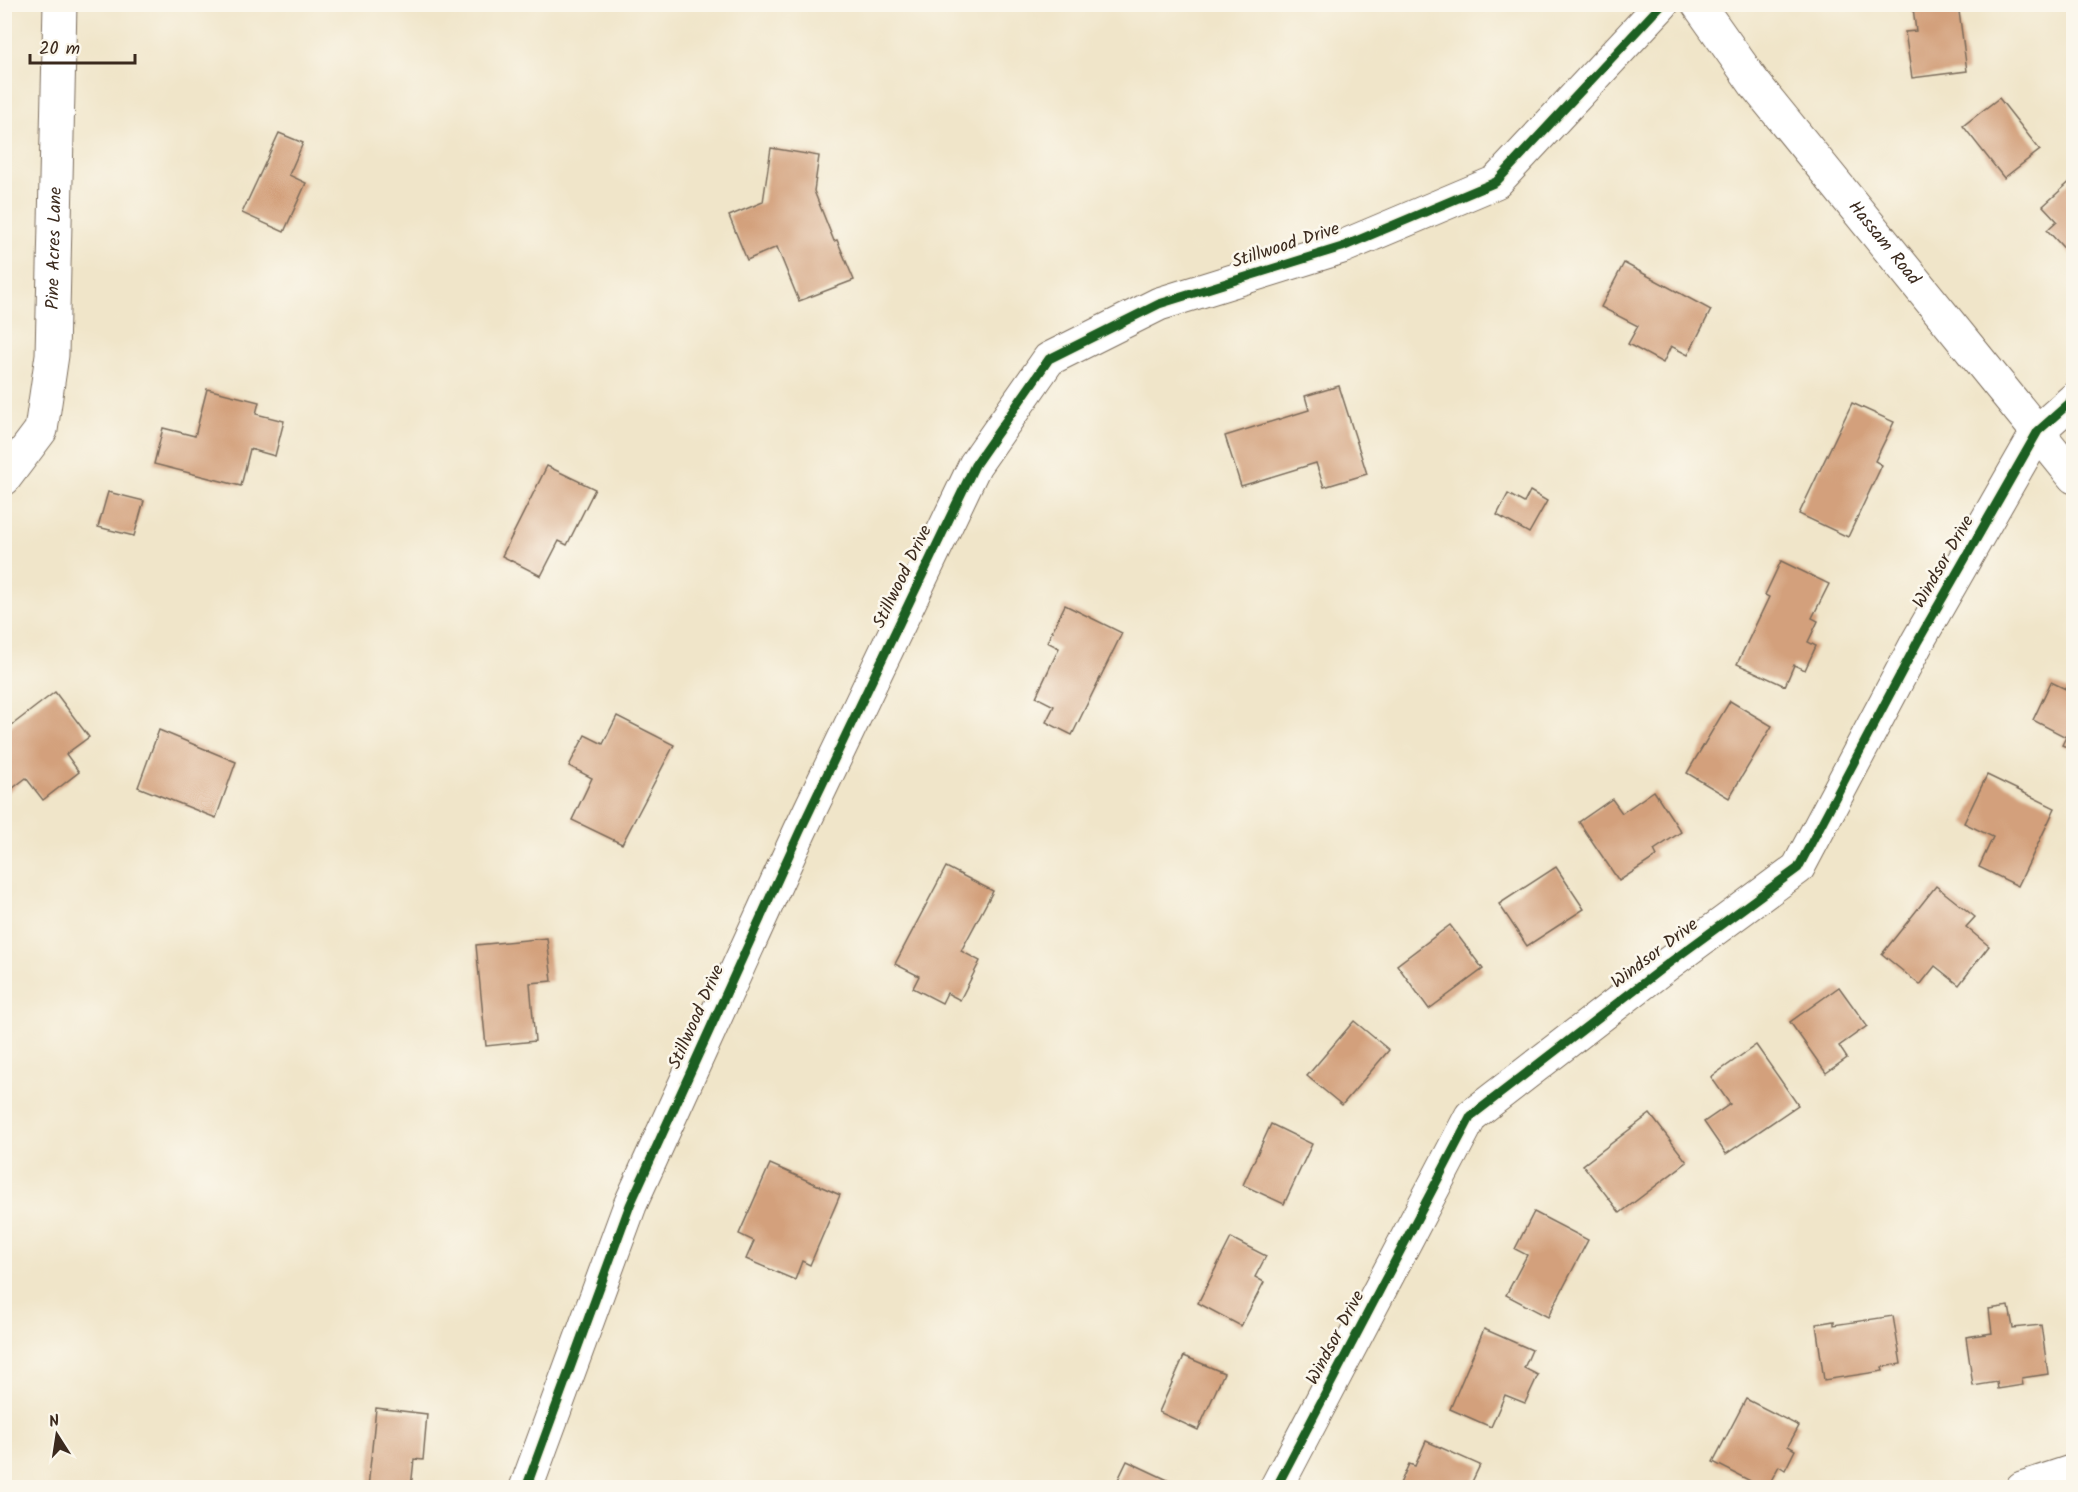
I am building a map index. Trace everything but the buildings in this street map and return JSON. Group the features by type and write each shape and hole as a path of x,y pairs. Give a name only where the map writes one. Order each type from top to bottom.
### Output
{"street":[{"name":"Pine Acres Lane","path":"4,479 41,430 52,355 60,4"},
{"name":"Stillwood Drive","path":"526,1488 630,1205 800,831 975,465 1049,359 1159,304 1342,247 1496,182 1662,4"},
{"name":"Hassam Road","path":"1698,4 1754,83 2073,477"},
{"name":"Windsor Drive","path":"1276,1488 1471,1116 1669,963 1798,868 1918,641 2038,431 2073,399"},
{"path":"2022,1488 2073,1471"}],"cycle path":[{"path":"526,1488 630,1205 800,831 975,465 1049,359 1159,304 1342,247 1496,182 1662,4"},
{"path":"1276,1488 1471,1116 1669,963 1798,868 1918,641 2038,431 2074,399"}]}
